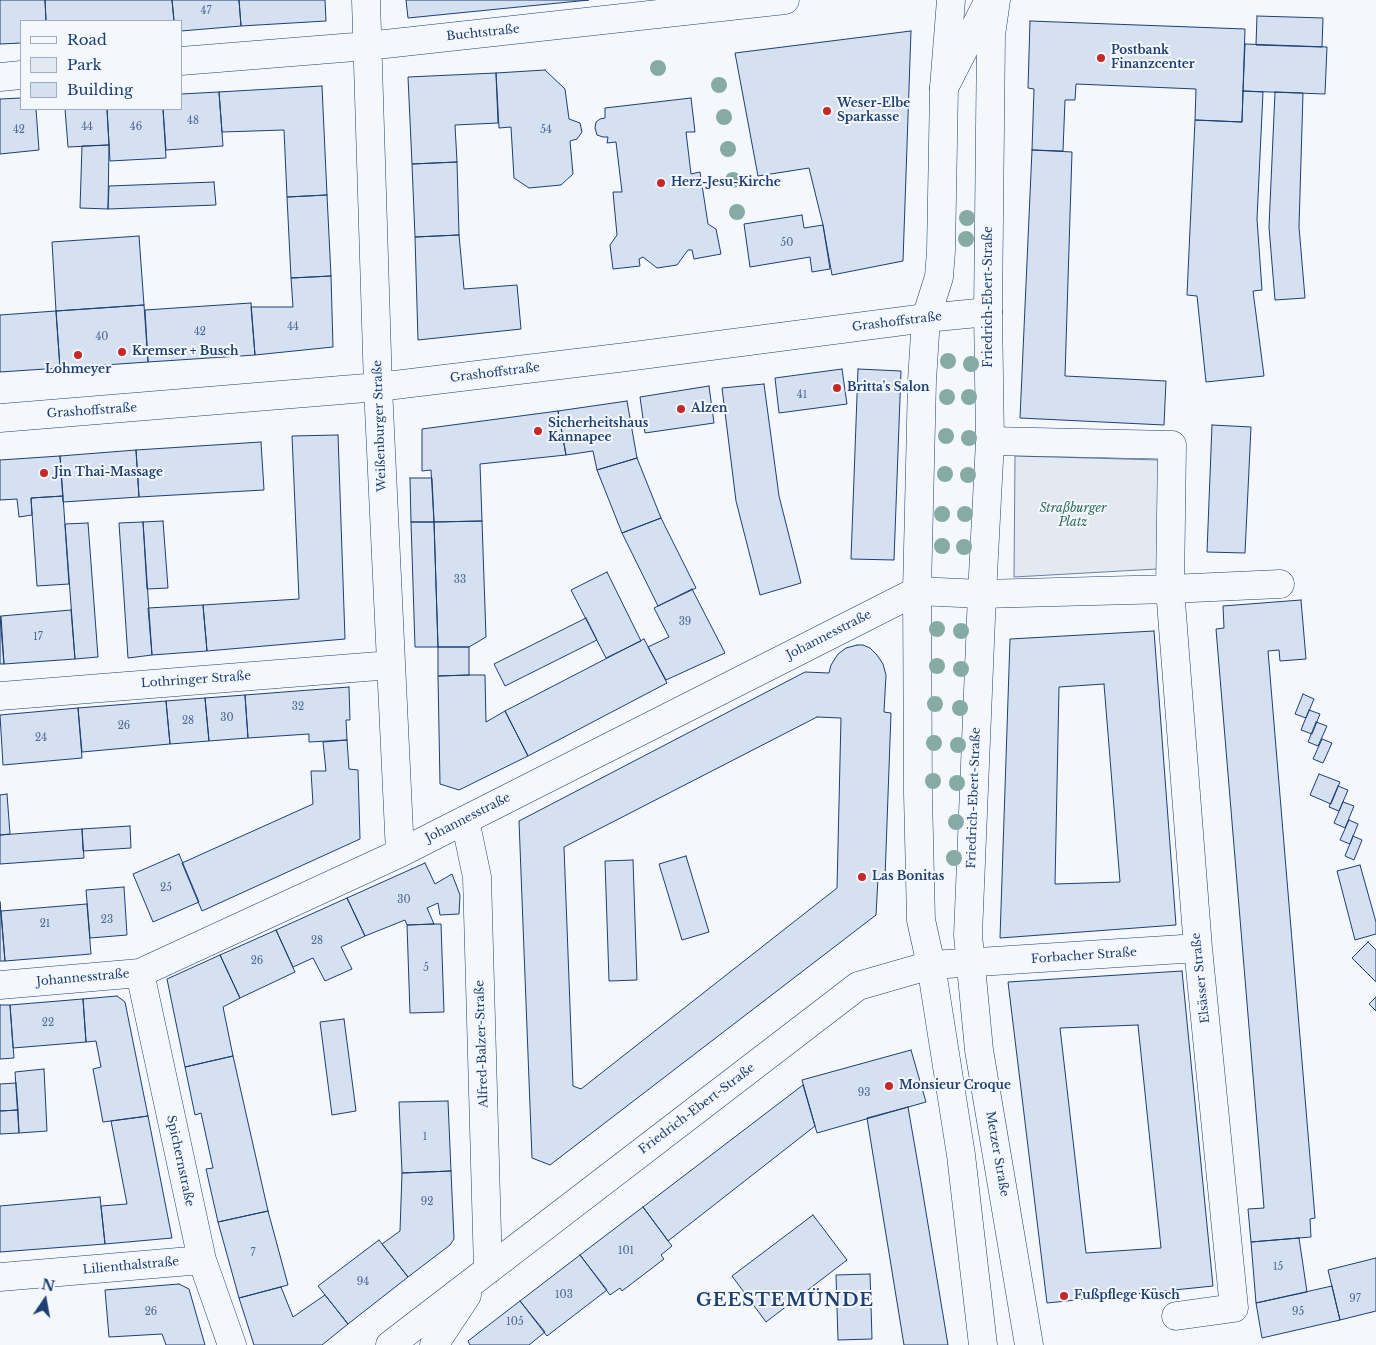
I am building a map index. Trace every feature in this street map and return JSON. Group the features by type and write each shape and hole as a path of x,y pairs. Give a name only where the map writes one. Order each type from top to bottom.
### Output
{"street":[{"name":"Weißenburger Straße","path":"366,0 378,387 400,853"},
{"name":"Buchtstraße","path":"182,62 367,46 646,8 785,0"},
{"path":"951,0 944,88 941,250 938,277 926,318 922,381 917,591 921,920 931,965 961,1155 983,1345"},
{"path":"944,88 989,0"},
{"name":"Friedrich-Ebert-Straße","path":"390,1345 858,986 931,965 970,963 968,935 990,441 988,312 991,35 996,0"},
{"path":"0,77 20,75"},
{"name":"Grashoffstraße","path":"0,418 378,387 926,318 988,312"},
{"path":"990,441 1172,445 1170,589"},
{"path":"917,591 982,594 1280,584"},
{"name":"Elsässer Straße","path":"1170,589 1198,948 1234,1308 1176,1316"},
{"name":"Johannesstraße","path":"0,985 140,973 400,853 917,591"},
{"name":"Lothringer Straße","path":"0,696 391,665"},
{"name":"Alfred-Balzer-Straße","path":"465,820 478,877 483,1274"},
{"name":"Forbacher Straße","path":"970,963 1198,948"},
{"name":"Metzer Straße","path":"970,963 978,1050 1029,1345"},
{"name":"Spichernstraße","path":"140,973 202,1260 232,1345"},
{"name":"Lilienthalstraße","path":"0,1277 202,1260"},
{"name":"Friedrich-Ebert-Straße","path":"434,1345 483,1274"}],"green space":[{"name":"Straßburger Platz","path":"1015,456 1160,460 1157,569 1014,577"}],"building":[{"path":"0,0 45,0 46,20 20,20 20,43 0,44"},
{"path":"45,0 172,0 174,20 46,20"},
{"path":"172,0 239,0 241,26 182,31 182,20 174,20"},
{"path":"239,0 325,0 326,21 241,26"},
{"path":"406,0 589,0 408,18"},
{"path":"1257,16 1323,18 1322,47 1256,45"},
{"path":"1030,21 1245,29 1242,122 1195,120 1196,89 1076,84 1075,100 1065,100 1063,151 1032,150 1034,89 1028,88"},
{"name":"Weser-Elbe Sparkasse","path":"911,31 903,261 832,275 823,225 809,168 758,176 735,53"},
{"path":"1245,44 1327,47 1325,94 1243,91"},
{"path":"545,70 565,89 569,119 580,123 582,132 577,139 570,141 573,174 561,185 529,188 514,178 511,127 499,128 496,73"},
{"path":"496,73 498,123 455,125 457,162 412,164 408,77"},
{"path":"322,86 327,195 287,197 284,130 222,132 219,92"},
{"path":"1243,91 1263,92 1257,219 1262,290 1253,291 1264,376 1206,382 1197,296 1187,295 1195,120 1242,122"},
{"path":"219,92 223,146 166,150 163,110 182,110 182,94"},
{"path":"1275,92 1303,93 1299,227 1305,298 1275,300 1269,227"},
{"path":"20,98 20,110 36,110 39,150 0,154 0,99"},
{"name":"Herz-Jesu-Kirche","path":"691,98 695,132 686,132 691,174 700,172 708,224 716,229 721,254 694,259 692,250 688,250 677,265 657,268 643,257 639,259 640,266 613,269 610,245 617,235 613,192 622,192 616,142 607,143 608,137 597,135 596,122 605,118 605,108"},
{"path":"65,110 107,110 109,145 68,147"},
{"path":"107,110 163,110 166,158 110,161"},
{"path":"109,145 108,209 80,208 82,146"},
{"path":"1032,150 1072,152 1065,376 1166,381 1164,425 1020,418"},
{"path":"457,162 459,235 415,237 412,164"},
{"path":"214,182 216,205 108,209 109,186"},
{"path":"327,195 331,276 291,278 287,197"},
{"path":"802,215 804,228 823,225 830,269 812,272 810,257 750,267 744,224"},
{"path":"459,235 464,289 517,285 521,329 418,340 415,237"},
{"path":"139,236 144,305 56,311 52,242"},
{"path":"331,276 333,347 255,355 251,307 293,307 291,278"},
{"path":"251,303 255,355 148,362 145,310"},
{"path":"144,305 148,362 60,368 56,311"},
{"path":"56,311 60,368 0,372 0,315"},
{"path":"842,369 847,404 779,413 775,378"},
{"path":"858,369 901,371 894,560 851,559"},
{"path":"764,384 779,496 801,583 760,595 736,501 722,388"},
{"path":"709,386 714,423 645,433 640,397"},
{"path":"627,401 637,458 597,470 593,451 566,455 558,411"},
{"path":"558,411 566,455 480,464 482,521 434,522 431,470 422,471 422,429"},
{"path":"1212,425 1251,427 1245,553 1207,552"},
{"path":"338,435 345,639 207,651 203,605 299,599 292,436"},
{"path":"261,442 264,490 139,497 136,450"},
{"path":"136,450 139,497 63,502 60,456"},
{"path":"60,456 63,496 31,498 32,515 19,517 17,499 0,500 0,460"},
{"path":"637,458 661,518 622,533 597,470"},
{"path":"410,478 432,478 434,522 411,522"},
{"path":"63,496 69,584 37,586 31,498"},
{"path":"661,518 696,588 658,606 622,533"},
{"path":"163,521 168,588 147,589 143,522"},
{"path":"482,521 486,637 469,647 438,647 434,522"},
{"path":"143,522 152,655 128,658 119,523"},
{"path":"411,522 434,522 438,647 415,647"},
{"path":"88,523 98,657 75,659 65,524"},
{"path":"607,572 641,641 606,658 571,590"},
{"path":"692,589 725,653 666,680 648,647 669,637 654,608"},
{"path":"1301,600 1306,659 1280,661 1279,650 1268,651 1315,1218 1310,1219 1311,1237 1251,1242 1248,1209 1264,1208 1216,629 1224,628 1223,606"},
{"path":"203,605 207,651 152,655 148,608"},
{"path":"71,610 75,659 4,664 1,616"},
{"path":"0,616 4,664 0,664"},
{"path":"586,618 597,640 505,686 494,664"},
{"path":"1154,631 1176,925 1000,938 1010,639","holes":["1104,684 1120,882 1055,884 1059,687"]},
{"path":"644,639 667,683 528,756 505,711"},
{"path":"863,645 870,648 877,655 883,664 886,675 884,712 891,713 885,878 878,878 876,915 550,1165 532,1158 519,821 805,672 829,673 831,665 838,654 846,648","holes":["817,717 841,718 837,888 581,1089 573,1086 564,847"]},
{"path":"438,647 469,647 469,675 438,676"},
{"path":"485,675 486,722 505,711 528,756 459,790 440,784 438,676"},
{"path":"349,687 350,720 346,720 347,740 309,742 309,734 248,738 245,695"},
{"path":"1303,694 1314,699 1306,718 1295,714"},
{"path":"245,695 248,738 209,741 205,698"},
{"path":"205,698 209,741 170,744 166,701"},
{"path":"166,701 170,744 82,752 78,708"},
{"path":"78,708 82,758 3,765 0,715"},
{"path":"1309,710 1320,714 1312,734 1301,730"},
{"path":"1316,722 1327,726 1318,746 1308,742"},
{"path":"1322,739 1332,743 1323,763 1313,759"},
{"path":"347,740 349,769 358,770 360,839 202,911 182,863 313,804 311,771 326,771 323,742"},
{"path":"1319,774 1340,782 1331,804 1310,795"},
{"path":"1338,786 1348,790 1339,811 1329,807"},
{"path":"7,794 10,834 0,835 0,795"},
{"path":"1343,802 1354,806 1345,828 1334,823"},
{"path":"1349,820 1358,824 1350,844 1340,840"},
{"path":"130,826 131,848 83,851 82,829"},
{"path":"82,829 84,858 0,864 0,835"},
{"path":"1353,836 1362,840 1354,860 1345,856"},
{"path":"179,854 199,902 153,922 133,874"},
{"path":"686,856 709,932 682,940 659,864"},
{"path":"633,860 637,980 609,981 605,861"},
{"path":"425,863 435,884 452,874 460,895 459,914 440,915 438,903 427,908 434,924 407,925 405,920 365,936 347,898"},
{"path":"1360,865 1376,922 1376,934 1355,940 1337,871"},
{"path":"124,887 127,935 90,938 86,890"},
{"path":"347,898 365,936 341,947 352,969 325,981 313,958 293,967 276,930"},
{"path":"0,902 5,961 0,961"},
{"path":"87,904 91,954 5,961 1,911"},
{"path":"441,924 444,1012 410,1013 407,925"},
{"path":"276,930 295,972 240,998 220,955"},
{"path":"1368,942 1376,950 1376,982 1352,958"},
{"path":"220,955 240,998 223,1007 233,1056 185,1067 167,979"},
{"path":"1182,971 1213,1286 1047,1303 1008,982","holes":["1138,1025 1161,1248 1086,1253 1060,1028"]},
{"path":"117,996 125,1002 148,1116 103,1122 93,1069 101,1067 96,1041 86,1042 83,999"},
{"path":"1376,997 1376,1011 1369,1004"},
{"path":"83,999 86,1042 13,1048 10,1005"},
{"path":"0,1005 10,1005 14,1058 0,1059"},
{"path":"344,1019 356,1111 332,1115 320,1022"},
{"path":"911,1050 926,1102 817,1133 802,1080"},
{"path":"233,1056 268,1211 218,1222 206,1169 213,1168 201,1113 195,1115 185,1067"},
{"path":"44,1069 47,1131 19,1133 15,1072"},
{"path":"16,1083 18,1110 0,1111 0,1084"},
{"path":"803,1085 815,1126 668,1241 643,1207"},
{"path":"448,1101 451,1171 402,1173 399,1102"},
{"path":"908,1107 948,1345 904,1345 867,1118"},
{"path":"18,1110 19,1133 0,1134 0,1111"},
{"path":"148,1116 172,1238 105,1244 101,1206 127,1204 111,1121"},
{"path":"451,1171 454,1239 450,1245 408,1277 382,1244 400,1231 402,1173"},
{"path":"100,1197 105,1244 0,1252 0,1206"},
{"path":"643,1207 672,1246 661,1255 664,1259 622,1291 620,1288 610,1295 580,1255"},
{"path":"268,1211 288,1285 239,1298 218,1222"},
{"path":"813,1215 847,1260 766,1322 732,1276"},
{"path":"1299,1238 1307,1292 1256,1303 1251,1242"},
{"path":"379,1240 408,1277 348,1324 318,1286"},
{"path":"580,1255 607,1290 547,1336 520,1301"},
{"path":"1376,1258 1376,1311 1340,1320 1328,1270"},
{"path":"870,1274 872,1339 838,1340 836,1275"},
{"path":"179,1284 189,1289 205,1345 166,1345 162,1334 109,1337 105,1290"},
{"path":"1332,1286 1340,1320 1262,1338 1256,1303"},
{"path":"281,1287 293,1317 325,1295 348,1324 322,1345 254,1345 239,1298"},
{"path":"520,1301 545,1332 529,1345 470,1345 468,1341"}],"place":[{"name":"Postbank Finanzcenter","path":"1101,58"},
{"name":"Weser-Elbe Sparkasse","path":"827,111"},
{"name":"Herz-Jesu-Kirche","path":"661,183"},
{"name":"Kremser + Busch","path":"122,352"},
{"name":"Lohmeyer","path":"78,355"},
{"name":"Britta's Salon","path":"837,388"},
{"name":"Alzen","path":"681,409"},
{"name":"Sicherheitshaus Kannapee","path":"538,431"},
{"name":"Jin Thai-Massage","path":"44,473"},
{"name":"Las Bonitas","path":"862,877"},
{"name":"Monsieur Croque","path":"889,1086"},
{"name":"Fußpflege Küsch","path":"1064,1296"}],"district":[{"name":"GEESTEMÜNDE","path":"785,1301"}]}
